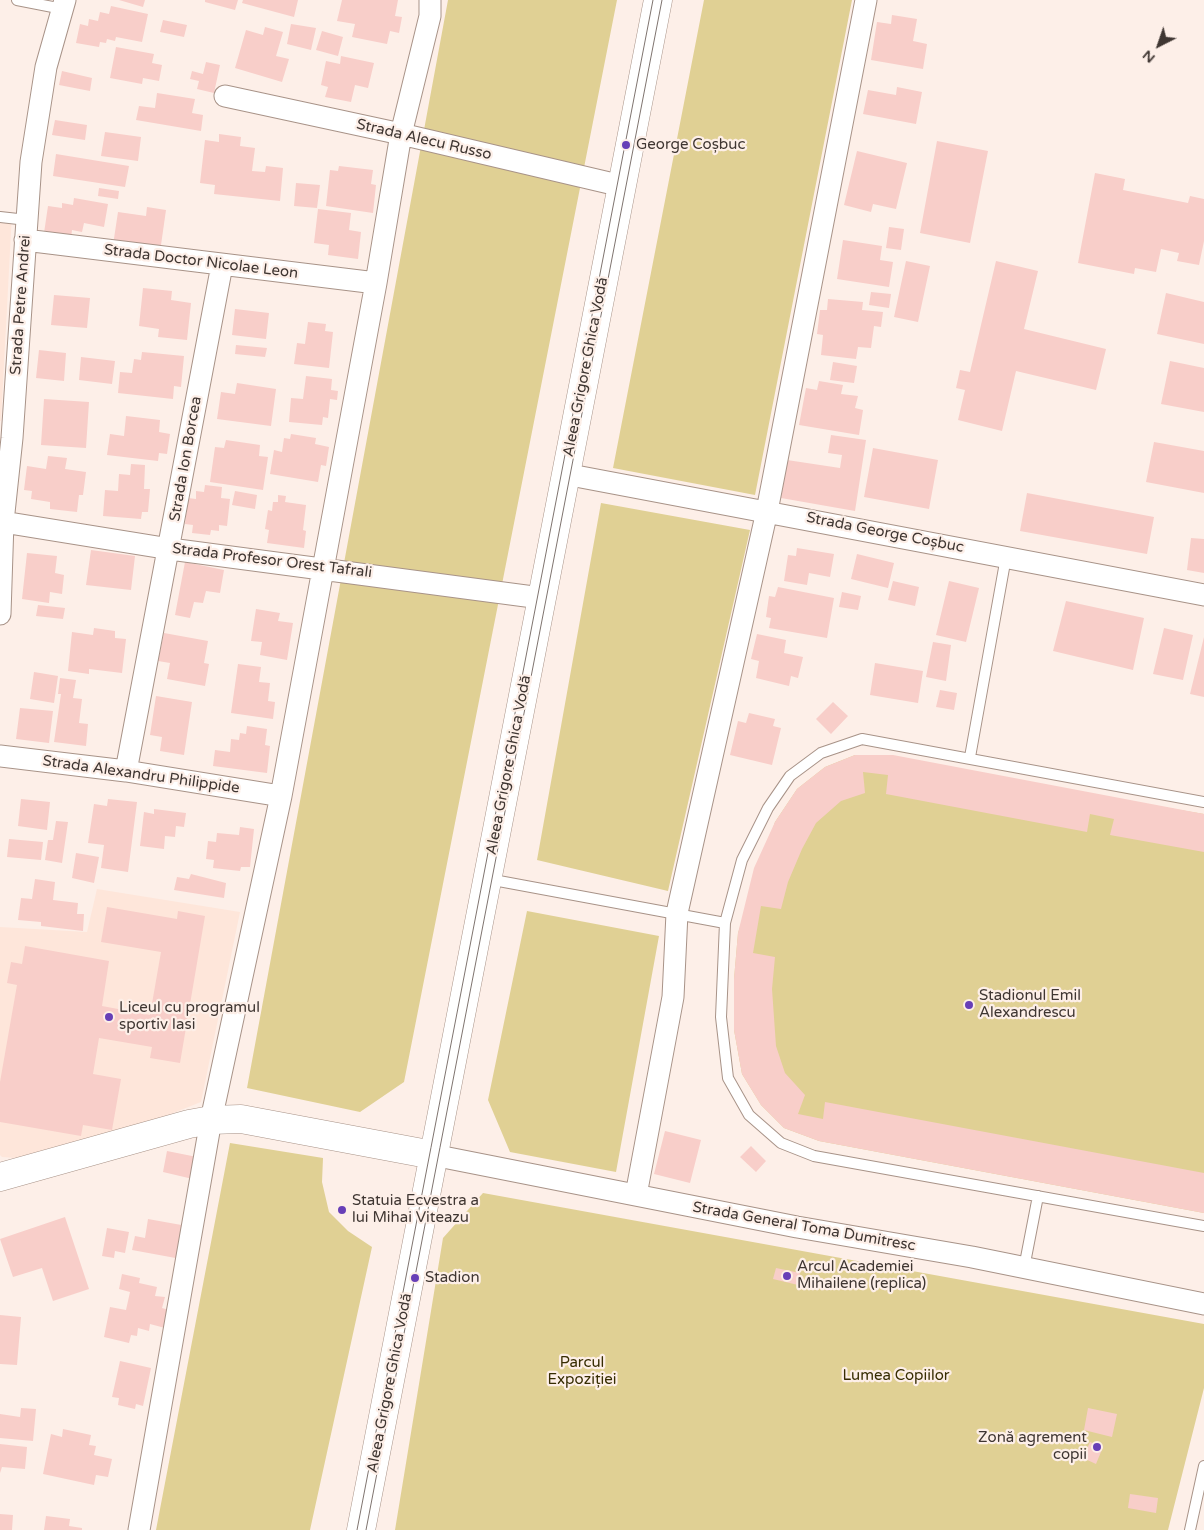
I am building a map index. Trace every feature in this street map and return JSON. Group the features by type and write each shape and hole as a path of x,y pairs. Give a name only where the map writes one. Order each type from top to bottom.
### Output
{"main road":[{"name":"Aleea Grigore Ghica Vodă","path":"361,1530 658,0"},
{"path":"0,1178 189,1124 210,1120 240,1119 433,1155"}],"street":[{"path":"139,1530 210,1120 281,796 376,283 401,134 430,16 430,0"},
{"path":"636,1195 673,997 677,913 767,511 866,0"},
{"name":"Strada Petre Andrei","path":"0,614 3,522 12,438 31,162 42,93 64,5"},
{"name":"Strada Alecu Russo","path":"225,96 401,134 622,186"},
{"name":"Strada Doctor Nicolae Leon","path":"26,230 222,265 376,283"},
{"name":"Strada Ion Borcea","path":"126,771 170,549 222,265"},
{"name":"Strada George Coșbuc","path":"565,474 1204,595"},
{"name":"Strada Profesor Orest Tafrali","path":"3,522 170,549 541,598"},
{"name":"Strada Alexandru Philippide","path":"0,756 126,771 281,796"},
{"name":"Strada General Toma Dumitresc","path":"433,1155 1204,1304"}],"lane":[{"path":"16,0 64,5"},
{"path":"0,217 26,230"},
{"path":"970,757 1006,557"},
{"path":"1204,802 970,757 862,739 820,753 790,776 768,808 742,860 725,923 721,1017 728,1078 749,1115 781,1143 814,1156 1204,1226"},
{"path":"487,879 725,923"},
{"path":"1024,1268 1038,1196"},
{"path":"1190,1530 1204,1466"}],"shaded area":[{"path":"0,211 12,213 1,421 0,421"},
{"name":"Liceul cu programul sportiv Iasi","path":"97,889 240,912 201,1102 97,1143 16,1158 2,1157 0,1155 0,927 87,932"}],"green space":[{"path":"448,0 617,0 404,1082 360,1112 247,1088"},
{"path":"704,0 852,0 755,495 613,468"},
{"path":"601,503 750,530 668,891 537,860"},
{"name":"Stadionul Emil Alexandrescu","path":"855,755 1204,814 1204,1213 819,1141 784,1128 761,1105 742,1074 734,1030 734,979 738,933 775,822 797,789 825,767"},
{"path":"527,911 659,936 616,1172 510,1152 488,1100"},
{"path":"230,1143 323,1158 322,1182 329,1212 348,1231 372,1247 310,1530 156,1530"},
{"name":"Parcul Expoziției","path":"483,1193 1204,1324 1204,1388 1168,1530 395,1530 443,1238"}],"building":[{"path":"119,0 145,0 143,7"},
{"path":"205,0 238,0 235,10 205,2"},
{"path":"243,0 298,0 294,17 242,3"},
{"path":"342,0 398,0 395,16 402,17 399,33 390,31 387,44 352,37 355,24 337,21"},
{"path":"111,6 148,14 142,42 116,37 115,41 107,39 106,43 100,42 99,47 76,43 80,24 88,26 89,19 98,21 100,12 109,14"},
{"path":"892,15 917,19 913,41 927,44 923,69 871,60 877,22 891,24"},
{"path":"163,20 187,25 184,37 160,32"},
{"path":"291,24 316,28 311,50 287,44"},
{"path":"265,27 283,32 276,56 289,59 282,82 235,68 246,30 263,35"},
{"path":"322,31 343,37 338,56 316,50"},
{"path":"116,47 154,54 152,63 162,65 159,81 143,78 142,84 110,78"},
{"path":"341,56 374,63 368,88 355,85 351,102 325,97 328,87 321,85 326,61 340,64"},
{"path":"206,62 220,65 214,93 197,89 199,81 190,79 192,71 203,74"},
{"path":"62,71 92,78 90,91 59,85"},
{"path":"897,87 922,92 916,124 863,114 868,90 896,95"},
{"path":"157,93 195,99 192,113 203,115 201,131 136,120 139,106 155,108"},
{"path":"55,120 87,125 85,140 52,135"},
{"path":"105,132 141,137 138,161 101,156"},
{"path":"219,134 241,137 240,146 255,148 252,171 265,172 266,166 283,168 280,201 214,194 215,185 200,183 205,140 219,142"},
{"path":"937,141 988,151 970,243 920,233"},
{"path":"857,151 907,163 896,209 873,204 871,212 844,205"},
{"path":"56,154 129,166 125,187 53,176"},
{"path":"339,166 373,170 371,184 376,185 373,213 326,206 330,170 338,171"},
{"path":"1095,173 1125,179 1123,190 1188,203 1190,196 1204,199 1204,241 1199,265 1177,261 1179,253 1161,249 1156,272 1135,268 1134,274 1078,263"},
{"path":"296,183 320,185 317,208 294,206"},
{"path":"99,188 119,191 118,199 98,196"},
{"path":"74,198 108,204 104,227 84,223 82,232 72,230 71,238 44,233 48,206 62,208 62,203 73,205"},
{"path":"147,207 166,210 160,252 113,245 118,212 146,216"},
{"path":"318,209 351,213 349,230 361,232 358,259 328,255 329,245 314,243"},
{"path":"889,227 904,229 901,250 886,248"},
{"path":"843,240 882,246 880,260 893,262 889,287 837,279"},
{"path":"906,261 930,266 918,322 894,317"},
{"path":"996,261 1038,271 1024,329 1106,349 1096,390 1016,371 1002,431 958,420 965,390 956,388 960,370 970,372"},
{"path":"143,288 172,291 171,300 191,303 187,340 158,337 159,329 139,326"},
{"path":"871,292 891,294 889,308 869,305"},
{"path":"1166,293 1204,302 1204,344 1157,334"},
{"path":"54,295 90,298 87,328 51,325"},
{"path":"828,299 863,302 862,310 883,312 881,327 874,326 871,348 858,347 856,359 821,355 823,335 817,334 820,310 827,310"},
{"path":"235,309 269,313 266,339 232,335"},
{"path":"308,322 326,324 325,331 333,332 329,368 294,364 297,343 305,344"},
{"path":"236,345 267,348 265,357 235,354"},
{"path":"39,350 66,353 64,381 36,378"},
{"path":"142,352 184,356 181,387 174,386 173,399 118,393 120,372 132,373 134,359 141,360"},
{"path":"81,357 115,361 112,384 79,380"},
{"path":"1170,361 1204,368 1204,412 1161,404"},
{"path":"833,362 857,366 854,383 830,380"},
{"path":"306,376 332,379 331,390 338,391 337,400 330,399 328,418 323,417 322,425 289,422 291,398 303,399"},
{"path":"819,381 843,385 841,394 858,396 855,408 863,410 859,435 799,425 806,388 817,390"},
{"path":"237,383 276,389 271,426 217,419 221,392 235,394"},
{"path":"44,399 89,402 86,448 41,445"},
{"path":"126,416 160,420 159,432 170,434 167,454 159,453 158,461 107,455 110,434 124,436"},
{"path":"291,434 316,438 315,444 329,447 326,466 321,465 318,482 270,474 274,450 282,452 284,438 290,439"},
{"path":"831,435 866,440 855,511 781,498 787,460 840,468 842,455 828,453"},
{"path":"226,440 260,445 259,456 268,457 263,490 210,482 215,447 224,448"},
{"path":"1154,442 1204,451 1204,493 1146,482"},
{"path":"873,448 938,460 929,509 864,497"},
{"path":"48,456 67,458 65,469 86,472 83,495 79,495 77,512 50,509 50,502 31,499 32,491 24,490 27,466 46,469"},
{"path":"131,464 145,465 144,489 150,489 148,512 142,512 141,519 103,516 105,490 118,491 119,474 130,475"},
{"path":"205,485 222,487 221,498 230,499 227,526 219,525 219,531 211,530 210,535 192,533 193,525 185,524 188,498 196,499 196,491 204,492"},
{"path":"235,491 257,495 255,509 232,505"},
{"path":"1027,493 1154,517 1147,554 1020,531"},
{"path":"278,495 286,496 285,502 306,505 303,530 306,531 304,548 267,543 269,530 265,529 268,510 272,511 273,502 278,502"},
{"path":"1191,538 1204,539 1204,573 1187,570"},
{"path":"797,548 834,554 830,577 809,573 807,585 784,581 788,555 796,556"},
{"path":"91,550 135,556 131,590 86,585"},
{"path":"27,553 57,556 55,573 64,575 62,594 50,592 49,603 22,599"},
{"path":"857,554 894,563 888,588 851,579"},
{"path":"185,562 224,570 220,593 206,591 203,603 194,602 190,618 175,615"},
{"path":"893,581 919,587 915,606 888,600"},
{"path":"949,581 979,588 966,642 936,635"},
{"path":"778,587 834,598 827,638 769,628 771,618 766,617 769,596 775,597"},
{"path":"842,592 861,596 858,610 839,607"},
{"path":"1066,601 1144,618 1133,670 1053,651"},
{"path":"38,605 65,608 63,619 36,616"},
{"path":"256,609 280,613 278,621 293,623 287,660 260,655 262,642 251,641"},
{"path":"94,628 115,631 115,638 126,639 122,673 89,669 89,674 68,671 72,632 93,635"},
{"path":"1164,628 1193,635 1183,680 1153,674"},
{"path":"164,633 208,641 204,663 209,664 205,686 167,679 170,663 158,661"},
{"path":"757,634 786,640 784,653 803,657 798,678 791,676 789,686 756,678 759,661 751,659"},
{"path":"1204,637 1204,697 1190,694"},
{"path":"933,642 951,645 946,681 926,677"},
{"path":"875,663 923,671 918,703 870,695"},
{"path":"238,664 261,667 259,682 270,683 268,701 275,702 273,719 231,713"},
{"path":"34,672 58,676 54,703 30,699"},
{"path":"60,678 76,680 73,698 82,699 79,723 88,724 86,746 54,742 61,694 58,694"},
{"path":"940,690 957,693 954,710 936,707"},
{"path":"156,696 192,702 184,755 160,751 162,737 150,735"},
{"path":"833,702 848,716 831,734 816,719"},
{"path":"20,708 53,711 49,743 16,739"},
{"path":"749,713 775,719 773,726 781,728 772,765 730,755 738,721 746,723"},
{"path":"247,726 267,729 265,745 270,746 267,773 213,766 215,750 230,752 231,739 239,740 240,733 246,734"},
{"path":"855,755 893,755 1204,814 1204,852 1110,835 1114,819 1090,814 1087,832 886,794 888,775 863,772 865,793 841,801 816,823 802,849 788,882 781,909 761,906 753,953 775,957 772,989 776,1046 785,1073 805,1095 798,1114 823,1119 825,1102 1204,1173 1204,1213 819,1141 784,1128 761,1105 742,1074 734,1030 734,979 738,933 754,868 775,822 797,789 825,767"},
{"path":"21,799 50,802 47,830 18,826"},
{"path":"108,799 137,802 128,872 101,868 104,845 88,843 94,804 107,806"},
{"path":"154,809 186,813 184,827 176,826 175,837 165,836 164,849 140,846 144,812 154,814"},
{"path":"56,821 68,822 62,863 45,860 48,840 53,840"},
{"path":"240,827 254,829 250,867 241,867 240,871 213,868 214,860 206,859 208,841 216,842 217,833 239,835"},
{"path":"9,839 43,842 41,860 7,857"},
{"path":"76,853 99,857 94,883 72,878"},
{"path":"191,874 226,883 224,898 174,890 177,877 189,879"},
{"path":"35,879 55,882 53,900 78,903 77,914 84,914 83,931 41,926 41,922 18,920 21,898 32,899"},
{"path":"107,907 177,919 178,911 205,916 180,1063 150,1058 152,1047 99,1038 93,1074 121,1079 112,1130 83,1125 81,1136 0,1122 0,1082 17,985 7,983 11,962 22,964 25,946 109,961 102,1006 150,1015 161,952 101,942"},
{"path":"665,1131 701,1140 690,1183 654,1174"},
{"path":"751,1146 766,1161 756,1172 740,1157"},
{"path":"167,1151 202,1158 197,1180 163,1172"},
{"path":"65,1217 89,1289 53,1301 42,1268 13,1277 0,1239"},
{"path":"148,1219 187,1226 181,1259 132,1250 135,1236 145,1238"},
{"path":"107,1228 129,1232 125,1253 115,1251 114,1258 102,1256"},
{"name":"Arcul Academiei Mihailene (replica)","path":"776,1268 800,1273 798,1285 773,1279"},
{"path":"122,1274 140,1278 139,1283 157,1287 155,1296 165,1297 162,1308 169,1310 165,1328 150,1324 149,1331 138,1328 137,1336 131,1335 129,1343 104,1337 110,1307 126,1310 130,1292 119,1289"},
{"path":"0,1315 21,1317 17,1365 0,1364"},
{"path":"120,1361 151,1368 143,1406 136,1404 135,1409 118,1405 119,1398 112,1397"},
{"path":"21,1408 36,1409 33,1441 0,1438 0,1414 20,1417"},
{"path":"1088,1408 1117,1414 1112,1437 1084,1430"},
{"path":"63,1429 91,1435 89,1445 96,1446 94,1455 112,1459 108,1477 96,1475 94,1485 43,1474 51,1434 62,1437"},
{"path":"1090,1442 1103,1447 1096,1464 1083,1458"},
{"path":"0,1444 27,1447 25,1469 2,1467 0,1473"},
{"path":"1130,1494 1158,1498 1156,1513 1128,1508"},
{"path":"0,1514 13,1515 12,1530 0,1530"},
{"path":"46,1516 70,1519 69,1526 82,1528 82,1530 44,1530"}],"tram line":[{"path":"357,1530 653,0"},
{"path":"366,1530 662,0"}],"place":[{"name":"George Coșbuc","path":"626,145"},
{"name":"Stadionul Emil Alexandrescu","path":"969,1005"},
{"name":"Liceul cu programul sportiv Iasi","path":"109,1017"},
{"name":"Statuia Ecvestra a lui Mihai Viteazu","path":"342,1210"},
{"name":"Arcul Academiei Mihailene (replica)","path":"787,1276"},
{"name":"Stadion","path":"415,1278"},
{"name":"Zonă agrement copii","path":"1097,1447"}],"park label":[{"name":"Lumea Copiilor","path":"896,1376"}]}
